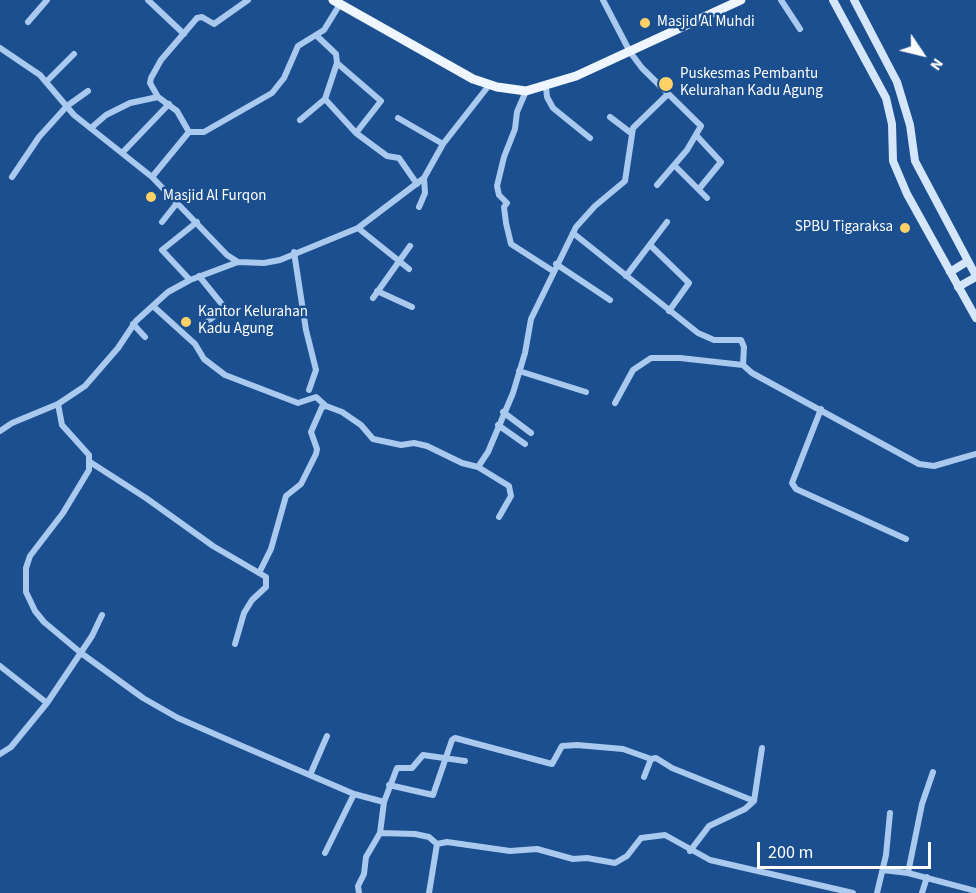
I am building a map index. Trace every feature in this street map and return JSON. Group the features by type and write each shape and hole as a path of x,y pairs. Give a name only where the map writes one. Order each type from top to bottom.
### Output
{"main road":[{"path":"337,2 473,79 497,87 526,92 546,87 630,52 741,0"},
{"path":"833,0 886,98 892,124 891,150 897,171 976,318"},
{"path":"854,0 877,40 904,102 915,161 976,277 958,287"},
{"path":"950,272 968,261"}],"street":[{"path":"148,0 184,34"},
{"path":"248,0 214,24 199,17 155,68 150,83 158,97 179,114 189,132 195,134 204,132 272,93 284,78 298,46 317,36 337,2"},
{"path":"603,0 630,52 667,95 701,126 657,185"},
{"path":"781,0 800,30"},
{"path":"28,22 42,2"},
{"path":"300,120 325,99 337,63 336,54 317,36"},
{"path":"0,48 32,68 66,106 152,177 227,255 238,262"},
{"path":"46,82 74,54"},
{"path":"337,63 381,103 356,133"},
{"path":"0,431 12,423 58,404 85,386 118,348 133,324 168,292 199,276 238,262 264,263 280,260 294,252 358,228 424,178 443,144 490,84"},
{"path":"546,87 548,99 554,108 590,138"},
{"path":"12,177 39,137 66,106 88,91"},
{"path":"526,92 517,112 515,129 504,157 497,186 499,195 507,203 504,207 512,244 610,300"},
{"path":"478,467 489,452 525,353 531,319 554,268 585,216 625,181 631,133 639,120 667,95"},
{"path":"91,128 106,115 130,102 158,97"},
{"path":"325,99 356,133 387,156 399,158 417,184"},
{"path":"123,152 169,104"},
{"path":"610,117 631,133"},
{"path":"398,118 443,144"},
{"path":"152,177 189,132"},
{"path":"696,135 721,162 699,189"},
{"path":"674,165 707,198"},
{"path":"419,207 425,193 424,178"},
{"path":"162,222 177,203"},
{"path":"190,280 162,250 197,222"},
{"path":"626,276 667,222"},
{"path":"358,228 409,269"},
{"path":"573,233 706,338 741,340 744,347 743,365"},
{"path":"650,245 688,283 669,311"},
{"path":"410,246 375,294 412,307"},
{"path":"294,252 306,330 316,370 309,390"},
{"path":"199,276 225,308 207,322"},
{"path":"153,306 195,344 204,359 225,375 298,403 316,397 326,406 342,412 361,425 373,439 402,445 414,443 427,446 478,467 509,486 511,496 499,517"},
{"path":"133,324 146,337"},
{"path":"615,403 633,370 651,358 680,358 743,365 753,374 928,467 976,454"},
{"path":"519,371 586,392"},
{"path":"58,404 68,435 87,451 90,470 30,556 25,576 26,592 35,612 81,653 143,698 178,718 354,794 384,802"},
{"path":"259,573 271,549 286,496 301,484 316,454 317,449 311,432 316,417 326,406"},
{"path":"821,409 792,483 796,489 906,539"},
{"path":"503,412 531,433"},
{"path":"498,425 525,444"},
{"path":"90,462 146,498 213,546 266,577 268,583 244,613 235,644"},
{"path":"0,754 11,747 47,703 81,653 102,615"},
{"path":"0,666 47,703"},
{"path":"310,775 327,736"},
{"path":"389,785 432,795 436,793 452,740 455,738 552,764 562,746 623,749 651,759 656,758 678,771 754,801"},
{"path":"690,851 709,826 745,809 754,801 762,748"},
{"path":"359,893 358,886 364,874 366,857 381,833 384,802 397,768 412,768 423,755 465,761"},
{"path":"644,777 651,759"},
{"path":"908,873 922,804 933,772"},
{"path":"325,853 354,794"},
{"path":"877,893 883,870 890,813"},
{"path":"381,833 415,834 429,837 437,844"},
{"path":"437,844 447,842 510,851 537,849 573,859 587,858 615,863 627,856 641,838 665,835 690,851 710,860 853,893"},
{"path":"429,893 437,844"},
{"path":"883,870 927,877 976,891"},
{"path":"922,893 927,877"}],"place":[{"name":"Masjid Al Muhdi","path":"645,23"},
{"name":"Puskesmas Pembantu Kelurahan Kadu Agung","path":"666,84"},
{"name":"Masjid Al Furqon","path":"151,197"},
{"name":"SPBU Tigaraksa","path":"905,228"},
{"name":"Kantor Kelurahan Kadu Agung","path":"186,322"}]}
